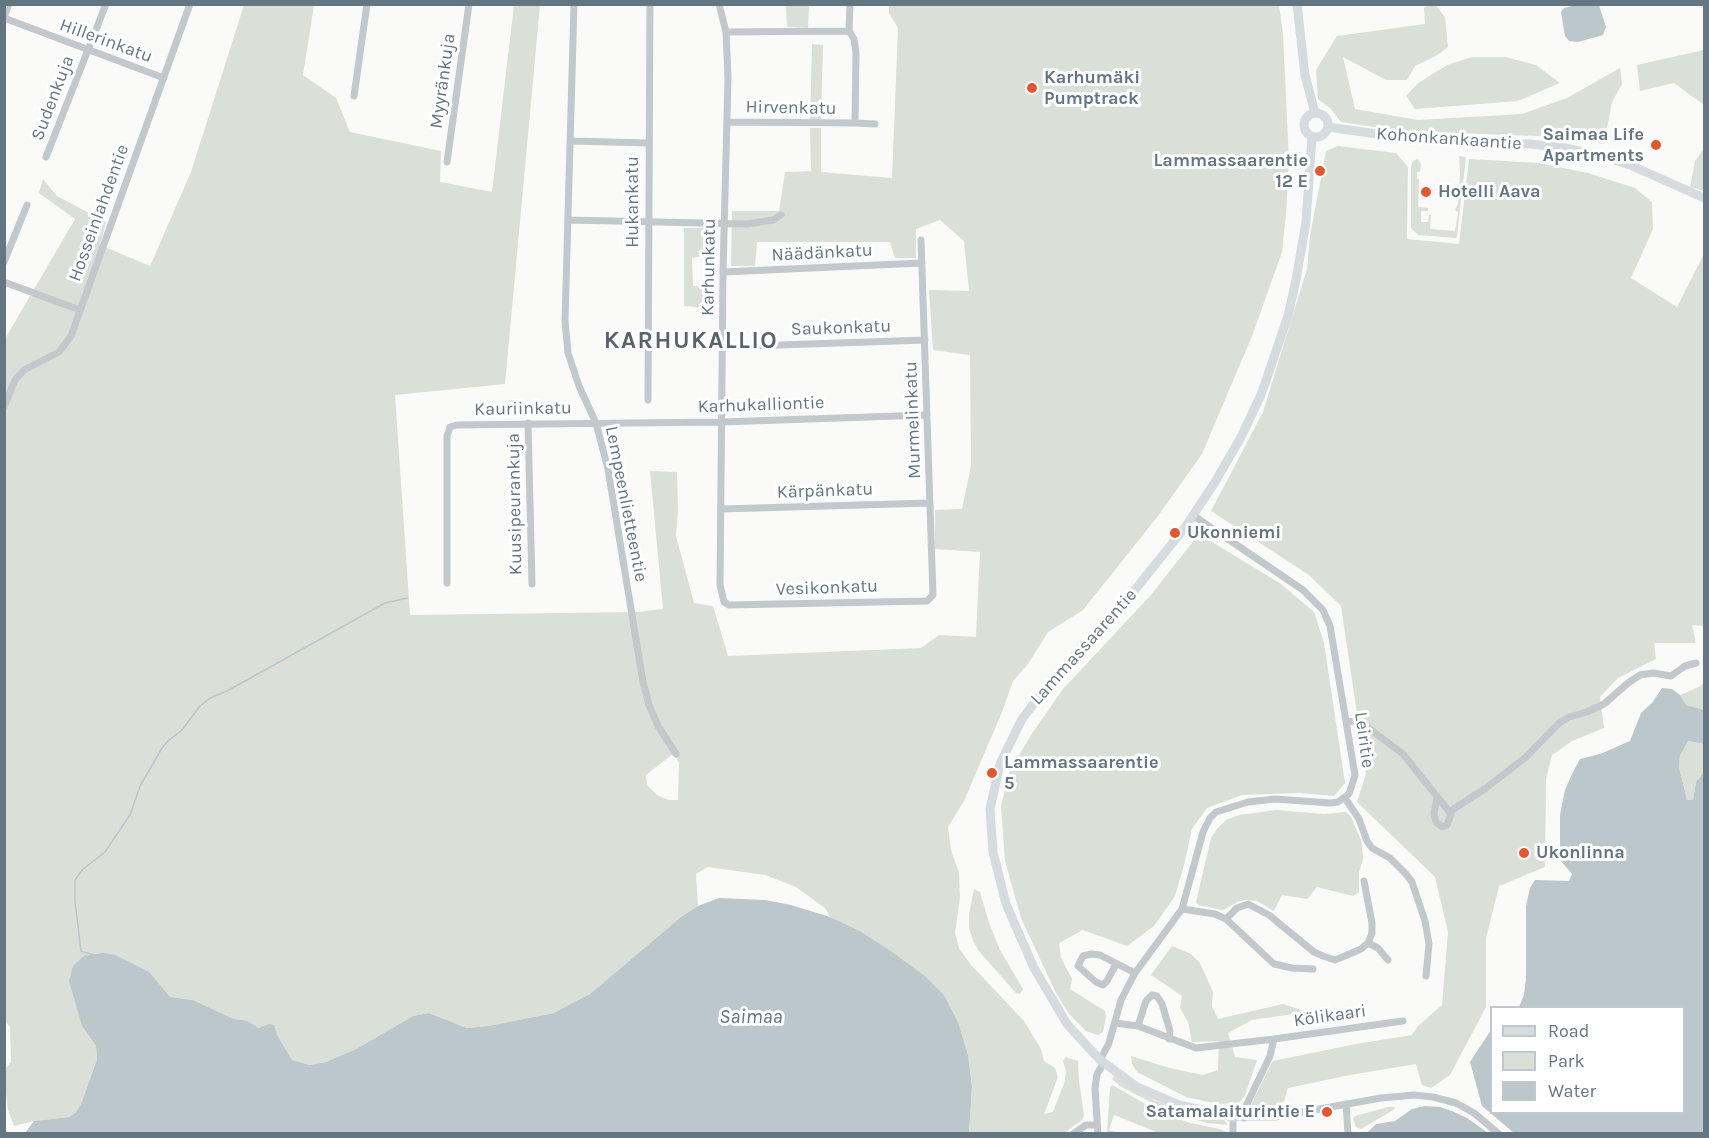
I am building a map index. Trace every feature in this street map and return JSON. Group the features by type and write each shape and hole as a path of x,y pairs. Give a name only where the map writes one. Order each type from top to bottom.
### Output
{"street":[{"path":"4,17 9,4"},
{"name":"Sudenkuja","path":"46,158 106,4"},
{"name":"Hosseinlahdentie","path":"4,407 15,380 24,370 59,352 71,336 190,4"},
{"path":"354,96 367,4"},
{"name":"Myyränkuja","path":"447,162 469,4"},
{"name":"Lempeenlietteentie","path":"574,4 566,321 568,354 579,386 596,423 608,469 643,682 649,705 658,726 676,754"},
{"name":"Hukankatu","path":"648,400 650,4"},
{"name":"Karhunkatu","path":"719,4 726,32 727,122 721,422 720,585 724,602"},
{"name":"Hirvenkatu","path":"850,4 849,31 854,39 856,53 855,123"},
{"path":"1297,4 1305,75 1315,113"},
{"name":"Hillerinkatu","path":"4,17 164,78"},
{"path":"726,32 849,31"},
{"path":"1315,113 1325,117 1328,126 1327,131 1321,136 1312,137 1305,131 1307,117 1315,113"},
{"name":"Hirvenkatu","path":"727,122 874,124"},
{"name":"Kohonkankaantie","path":"1328,126 1427,141 1531,144 1564,148 1599,155 1630,165 1704,198"},
{"name":"Lammassaarentie","path":"1312,137 1306,222 1288,316 1261,395 1240,439 1194,516 1134,591 1031,705 1008,744 995,777 991,798 990,831 995,863 1006,904 1022,942 1057,1009 1075,1034 1102,1062 1137,1087 1192,1110 1244,1118 1287,1115 1396,1096 1433,1097 1464,1107 1499,1134"},
{"path":"571,141 648,143"},
{"path":"4,262 27,205"},
{"path":"569,220 761,223 781,215"},
{"name":"Murmelinkatu","path":"921,240 934,591 931,598"},
{"name":"Näädänkatu","path":"723,272 922,263"},
{"path":"4,282 80,310"},
{"name":"Saukonkatu","path":"722,347 926,340"},
{"name":"Karhukalliontie","path":"596,423 721,422 927,415"},
{"name":"Kuusipeurankuja","path":"528,423 532,584"},
{"name":"Kauriinkatu","path":"447,583 447,436 450,428 457,424 596,423"},
{"name":"Kärpänkatu","path":"722,509 930,502"},
{"name":"Leiritie","path":"1194,516 1303,590 1323,610 1330,626 1355,775 1352,789 1345,798"},
{"name":"Vesikonkatu","path":"724,602 740,606 927,601 931,598"},
{"path":"1437,797 1434,814 1436,822 1442,827 1447,825 1450,813 1518,763 1559,723 1604,704 1640,675 1653,673 1671,676 1685,666 1696,663"},
{"path":"1346,722 1357,721 1386,739 1403,754 1450,813"},
{"path":"1098,1134 1095,1083 1121,1000 1135,973 1182,909 1203,832 1216,812 1248,802 1265,800 1330,803 1345,798 1359,819 1366,841 1372,848 1390,858 1412,882 1425,921 1429,944 1426,976"},
{"path":"1226,919 1242,905 1248,904 1258,908 1314,952 1335,960 1353,953 1368,943 1372,933 1364,881"},
{"path":"1182,909 1215,914 1226,919 1274,964 1292,969 1313,969"},
{"path":"1368,943 1378,948 1388,960"},
{"path":"1116,964 1107,981 1102,985 1078,966 1083,956 1091,954 1100,956 1135,973"},
{"path":"1138,1026 1146,1001 1152,995 1156,996 1162,1004 1170,1031 1169,1039"},
{"name":"Kölikaari","path":"1244,1118 1246,1106 1270,1056 1274,1039 1403,1021"},
{"path":"1115,1023 1138,1026 1196,1048 1274,1039"},
{"path":"1346,1104 1348,1134"},
{"path":"1233,1117 1233,1134"},
{"path":"1073,1134 1086,1125 1097,1125"}],"green space":[{"path":"1435,4 1445,17 1448,47 1436,56 1415,66 1407,80 1386,80 1343,57 1355,109 1418,120 1522,114 1567,98 1620,68 1622,84 1612,102 1604,144 1564,137 1400,131 1341,122 1331,109 1318,99 1316,70 1337,36 1425,24 1424,8"},
{"path":"244,5 314,5 303,75 336,98 350,132 441,151 440,182 492,192 514,5 540,5 505,384 395,395 410,615 638,612 663,609 650,471 677,472 676,536 694,603 713,606 728,656 921,648 939,635 976,637 980,552 935,549 935,510 962,509 971,466 970,355 933,350 929,290 969,291 964,241 940,220 916,229 916,258 895,258 890,242 757,242 755,266 731,266 732,211 779,211 785,172 811,171 810,128 821,128 821,172 892,178 898,28 889,13 889,5 1279,5 1283,34 1289,162 1286,214 1282,252 1252,336 1202,454 1158,516 1083,610 1048,632 1028,664 1013,681 964,801 948,827 951,850 959,873 960,897 955,933 959,948 971,965 1024,1021 1041,1049 1044,1061 1055,1068 1058,1077 1044,1114 1053,1112 1064,1084 1066,1071 1063,1061 1066,1057 1078,1061 1084,1115 1082,1120 1064,1133 969,1133 972,1087 968,1055 958,1022 944,995 925,976 891,951 860,931 830,917 825,908 796,887 765,875 708,867 696,874 698,906 681,917 590,994 574,1004 554,1013 467,1028 429,1013 413,1016 356,1049 326,1062 310,1065 292,1060 269,1024 260,1028 193,1000 170,997 131,964 115,955 79,1014 82,1026 96,1046 97,1059 81,1104 69,1117 14,1126 8,1110 4,1070 11,1062 10,1027 4,1019 5,339 75,219 39,193 43,179 57,196 106,222 100,245 150,266 191,172","holes":["674,753 679,763 678,800 669,800 657,795 647,785 646,775"]},
{"path":"786,5 809,5 808,28 787,27"},
{"path":"812,44 823,45 821,121 810,120"},
{"path":"1704,50 1704,105 1674,83 1640,91 1637,65"},
{"path":"1472,57 1505,57 1536,65 1560,83 1518,101 1415,109 1406,96 1417,84 1447,65"},
{"path":"1338,146 1396,153 1408,167 1407,239 1459,244 1469,159 1539,163 1588,173 1635,188 1652,202 1653,229 1631,278 1677,307 1704,254 1704,626 1692,625 1696,643 1654,643 1656,659 1618,678 1600,697 1604,728 1572,741 1552,755 1546,779 1545,867 1499,886 1486,938 1486,1007 1450,1075 1431,1088 1422,1085 1416,1064 1350,1075 1288,1088 1280,1107 1254,1111 1250,1106 1273,1061 1412,1035 1417,1027 1442,1005 1448,932 1435,877 1357,802 1366,774 1341,606 1309,575 1211,511 1263,412 1307,269 1310,236 1326,151"},
{"path":"1704,149 1704,191 1690,187 1695,161"},
{"path":"1459,156 1466,157 1456,238 1418,235 1411,228 1411,167 1413,161 1418,159 1421,164 1420,172 1417,172 1418,207 1428,208 1428,211 1421,211 1421,222 1428,222 1429,215 1431,215 1430,229 1455,231 1458,212 1455,210 1458,203 1460,175"},
{"path":"684,228 718,228 716,250 709,255 692,258 693,286 715,287 715,309 684,306"},
{"path":"1199,534 1281,584 1314,612 1324,643 1345,783 1334,796 1300,793 1242,795 1207,808 1192,829 1175,896 1154,926 1127,946 1083,930 1059,943 1061,958 1072,979 1070,989 1105,1011 1103,1032 1098,1035 1086,1031 1069,1014 1055,991 1021,918 1005,861 1001,806 1010,770 1063,689 1150,596"},
{"path":"1704,681 1704,710 1686,705 1680,695 1701,686"},
{"path":"1688,741 1704,744 1704,772 1696,782 1693,800 1687,800 1679,767 1680,756"},
{"path":"1276,810 1324,814 1346,812 1351,817 1361,840 1363,858 1359,873 1359,892 1353,896 1317,887 1307,899 1282,895 1274,911 1257,901 1247,900 1239,901 1223,910 1198,905 1196,902 1211,838 1217,829 1226,820 1239,815"},
{"path":"974,889 980,892 1000,950 1023,989 1020,994 1016,993 978,950 973,941 969,928 969,914"},
{"path":"1172,946 1191,954 1200,963 1213,992 1212,1006 1218,1019 1283,1004 1307,1012 1252,1020 1228,1033 1235,1057 1257,1060 1245,1095 1239,1103 1218,1104 1186,1097 1137,1072 1132,1064 1131,1056 1203,1075 1218,1070 1219,1041 1192,1042 1188,1022 1180,1008 1182,996 1151,975"},
{"path":"1114,1076 1154,1100 1186,1112 1224,1120 1228,1125 1207,1123 1169,1112 1120,1086 1112,1079"},
{"path":"1112,1085 1158,1111 1190,1123 1220,1129 1228,1133 1159,1133 1114,1115 1109,1130 1118,1133 1107,1133"},
{"path":"1388,1107 1395,1109 1361,1129 1356,1127 1353,1118 1355,1116"}],"water":[{"path":"1576,5 1599,5 1606,27 1603,35 1578,42 1569,41 1565,36 1561,12 1564,8"},
{"path":"1662,688 1672,689 1680,695 1686,705 1704,710 1704,744 1688,741 1680,756 1679,767 1687,800 1693,800 1696,782 1704,772 1704,1133 1514,1133 1491,1114 1685,1114 1685,1006 1519,1006 1524,995 1526,979 1526,906 1530,888 1535,880 1569,881 1572,874 1560,860 1560,815 1565,790 1572,774 1580,759 1600,754 1630,741 1641,713 1652,703"},
{"name":"Saimaa","path":"719,898 765,900 830,917 860,931 925,976 944,995 958,1022 968,1055 972,1087 969,1133 25,1133 34,1121 69,1117 75,1113 81,1104 97,1059 96,1046 82,1026 69,981 73,966 84,956 103,953 115,955 149,972 170,997 193,1000 259,1028 269,1024 274,1025 277,1035 292,1060 310,1065 326,1062 356,1049 413,1016 429,1013 467,1028 554,1013 590,994 681,917 698,906"},
{"path":"1490,1032 1490,1113 1482,1106 1470,1062"},
{"path":"1425,1106 1452,1111 1467,1118 1488,1133 1367,1133 1376,1124 1395,1121 1412,1109"}],"waterway":[{"path":"94,955 81,951 75,880 82,870 105,852 130,815 140,786 169,740 182,730 200,706 210,698 227,691 385,603 407,598"}],"place":[{"name":"Karhumäki Pumptrack","path":"1032,88"},
{"name":"Saimaa Life Apartments","path":"1656,145"},
{"name":"Lammassaarentie 12 E","path":"1320,171"},
{"name":"Hotelli Aava","path":"1426,192"},
{"name":"Ukonniemi","path":"1175,533"},
{"name":"Lammassaarentie 5","path":"992,773"},
{"name":"Ukonlinna","path":"1524,853"},
{"name":"Satamalaiturintie E","path":"1327,1112"}],"district":[{"name":"KARHUKALLIO","path":"691,341"}]}
